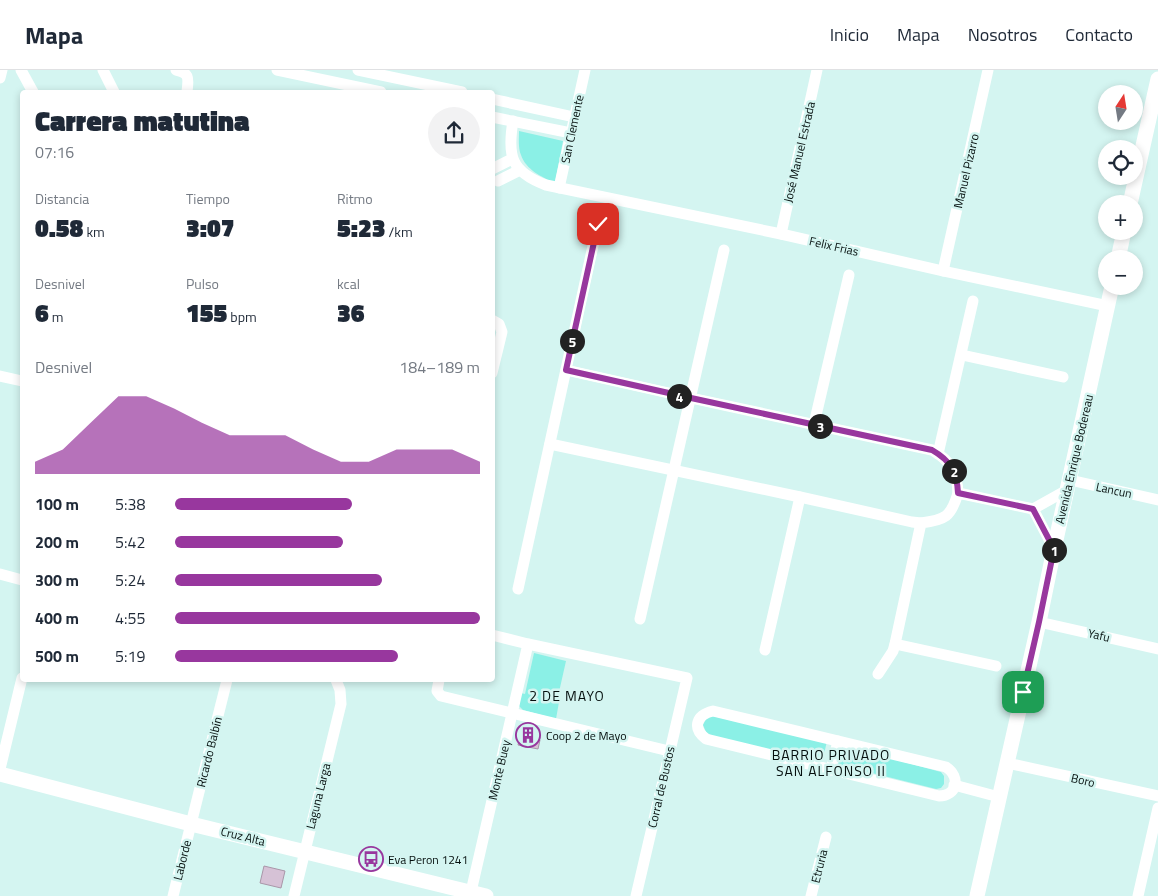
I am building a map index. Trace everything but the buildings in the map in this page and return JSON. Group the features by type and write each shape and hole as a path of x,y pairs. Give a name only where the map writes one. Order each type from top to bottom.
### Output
{"main road":[{"path":"1132,195 1158,79"},
{"name":"Avenida Enrique Bodereau","path":"977,896 1110,295"},
{"name":"Cruz Alta","path":"0,774 191,824 470,894 486,896"}],"street":[{"path":"0,78 2,70"},
{"path":"21,70 32,90"},
{"path":"103,70 113,90"},
{"path":"176,70 188,76 187,90"},
{"path":"277,70 370,90"},
{"path":"358,70 453,90"},
{"name":"San Clemente","path":"559,188 584,70"},
{"name":"José Manuel Estrada","path":"781,234 817,70"},
{"name":"Manuel Pizarro","path":"943,271 988,70"},
{"path":"374,72 375,90"},
{"path":"495,100 574,117"},
{"path":"495,118 571,133"},
{"path":"498,181 520,170 512,159 510,144 513,121"},
{"path":"495,168 512,159"},
{"name":"Felix Frias","path":"520,170 535,181 559,188 781,234 1108,306"},
{"path":"518,589 598,224"},
{"path":"640,619 724,250"},
{"path":"814,424 850,276"},
{"path":"938,454 974,301"},
{"path":"495,322 499,324 502,332 495,361"},
{"path":"962,355 1063,377"},
{"path":"550,444 912,522 921,523 942,519 949,514 955,505 958,493 958,480 954,470 932,450 566,370"},
{"path":"0,376 20,381"},
{"path":"958,493 1033,509 1069,485"},
{"name":"Lancun","path":"1069,485 1158,500"},
{"path":"765,650 800,497"},
{"path":"1033,509 1054,549"},
{"path":"878,674 893,651 895,644 921,523"},
{"path":"0,574 20,579"},
{"name":"Yafu","path":"1039,622 1158,649"},
{"path":"495,636 528,644"},
{"name":"Corral de Bustos","path":"528,644 687,678 636,896"},
{"name":"Monte Buey","path":"470,894 528,644"},
{"path":"895,644 996,666"},
{"path":"0,769 21,682"},
{"name":"Ricardo Balbín","path":"191,824 226,682"},
{"name":"Laguna Larga","path":"294,896 341,704 337,682"},
{"path":"439,682 437,691 441,696 669,751"},
{"path":"712,711 838,741 946,768 954,776 952,791 939,796 706,739 697,730 701,716 712,711"},
{"path":"831,770 838,741"},
{"name":"Boro","path":"1007,763 1158,796"},
{"path":"954,785 999,797"},
{"path":"1138,896 1158,808"},
{"name":"Laborde","path":"173,896 191,824"},
{"name":"Etruria","path":"812,896 826,837"}],"shaded area":[{"path":"519,131 563,141 555,183 535,172 523,160 519,149"},
{"path":"534,653 566,661 557,701 559,702 556,719 523,710 519,706 521,693 525,694"},
{"path":"708,715 827,741 822,763 712,736 706,732 703,725"},
{"path":"841,745 941,772 944,776 944,784 941,788 936,789 836,764"}],"place":[{"name":"Coop 2 de Mayo","path":"528,735"},
{"name":"Eva Peron 1241","path":"371,859"}],"district":[{"name":"2 DE MAYO","path":"567,695"},
{"name":"BARRIO PRIVADO SAN ALFONSO II","path":"831,762"}],"route":[{"path":"598,224 566,370 932,450 954,470 958,480 958,493 1033,509 1054,549 1023,692"}]}
